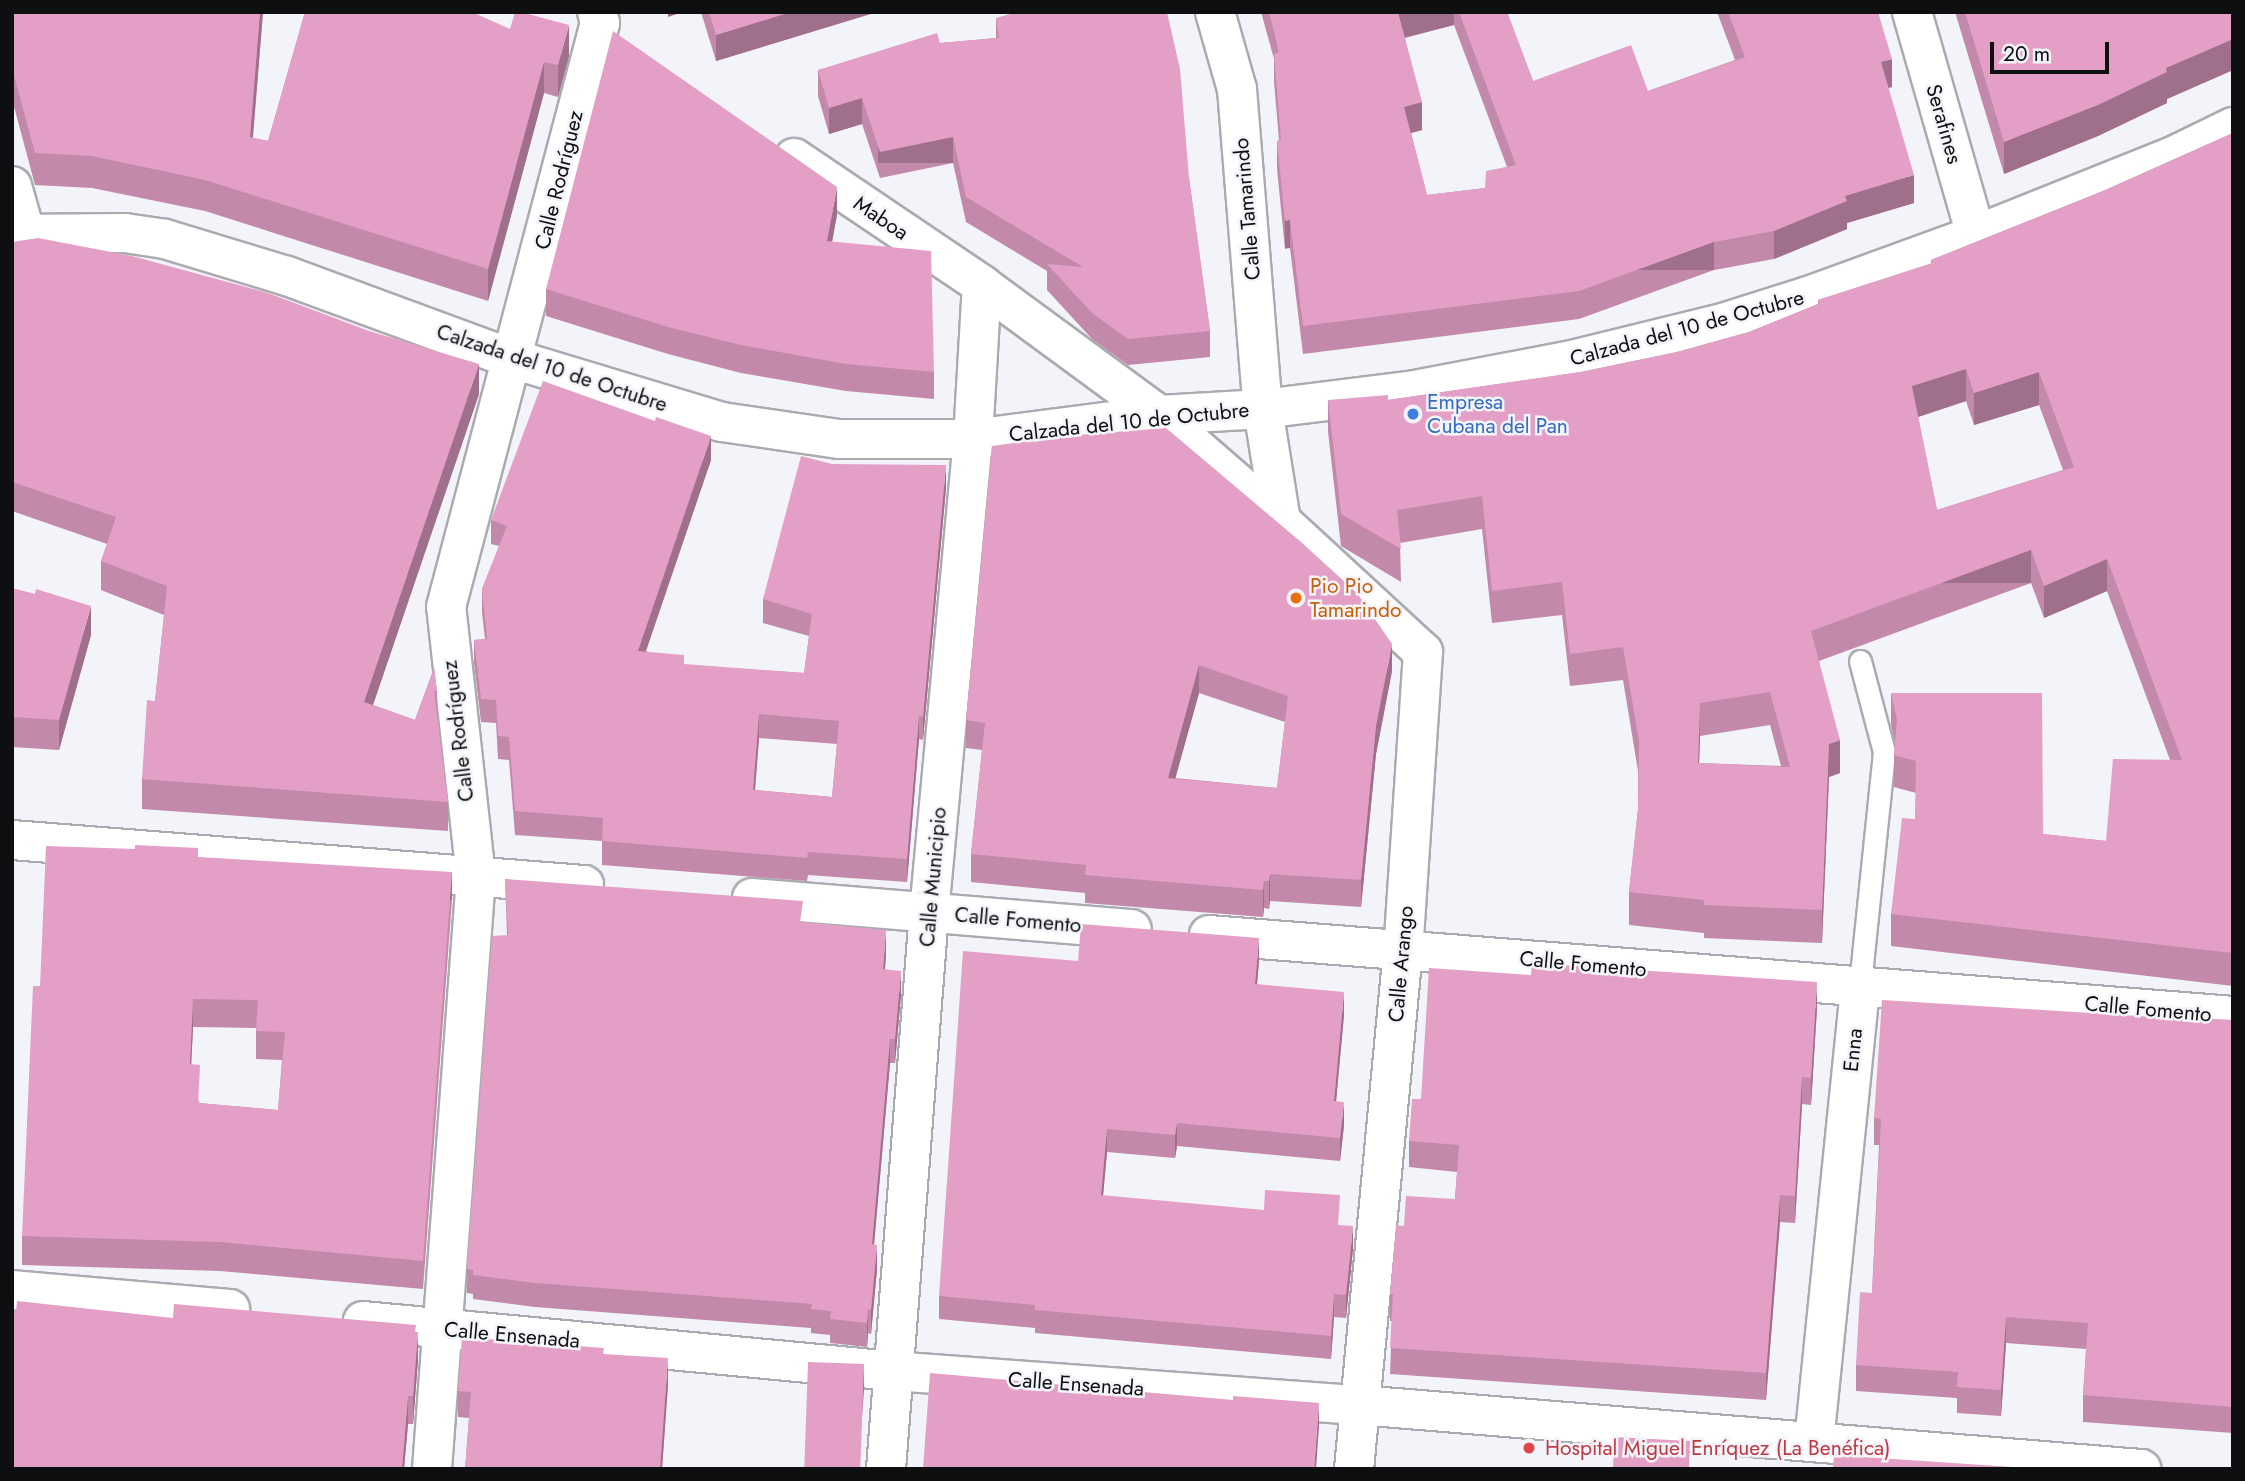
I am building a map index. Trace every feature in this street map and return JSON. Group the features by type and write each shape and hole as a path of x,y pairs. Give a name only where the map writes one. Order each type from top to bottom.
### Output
{"street":[{"name":"Calle Tamarindo","path":"1214,12 1237,89 1263,408"},
{"name":"Serafines","path":"1912,12 1976,235"},
{"path":"598,18 634,47"},
{"name":"Calle Rodríguez","path":"432,1469 475,877 445,614 513,359 598,18"},
{"name":"Calzada del 10 de Octubre","path":"18,233 125,233 165,240 286,276 513,359 722,422 839,439 973,439 1159,415 1263,408 1415,390 1572,360 1719,324 1808,296 1976,235 2171,157 2233,127"},
{"name":"Maboa","path":"760,134 982,285 1159,415"},
{"path":"12,186 18,233"},
{"name":"Calle Municipio","path":"886,1469 929,912 973,439 982,285"},
{"path":"1263,408 1281,521"},
{"name":"Calle Arango","path":"1159,415 1281,521 1423,652 1403,950 1354,1469"},
{"path":"12,840 613,887"},
{"name":"Calle Fomento","path":"723,896 2233,1016"},
{"name":"Enna","path":"1814,1442 1860,986"},
{"path":"12,1290 262,1312"},
{"name":"Calle Ensenada","path":"331,1318 893,1371 1359,1405 2141,1469"}],"lane":[{"name":"Enna","path":"1860,661 1884,752 1860,986"}],"building":[{"path":"12,12 260,12 250,137 268,141 305,12 472,12 510,29 515,12 521,12 569,25 558,65 544,62 488,269 205,180 92,156 35,153 12,68"},
{"path":"709,12 791,12 716,35"},
{"path":"1017,12 1167,12 1180,69 1189,178 1210,331 1128,339 1092,313 1047,264 1083,267 966,197 953,137 880,152 862,98 829,108 818,70 937,33 940,43 999,38 996,18"},
{"path":"1269,12 1398,12 1422,102 1404,107 1427,195 1485,188 1486,171 1516,165 1459,12 1507,12 1533,81 1631,45 1648,91 1745,57 1728,12 1878,12 1892,59 1881,62 1914,175 1845,196 1847,201 1774,231 1714,242 1579,291 1303,326 1290,220 1285,221 1277,141 1281,140 1274,54 1279,52"},
{"path":"1965,12 2233,12 2233,39 2166,68 2167,72 2098,105 2004,142"},
{"path":"613,31 837,187 827,241 931,251 934,372 846,364 741,345 668,327 546,289"},
{"path":"2233,133 2233,953 1891,914 1902,818 1915,819 1916,761 1894,755 1897,720 1891,693 2042,693 2043,834 2106,841 2113,759 2182,760 2107,559 2044,586 2031,550 1811,631 1840,740 1829,744 1822,910 1704,905 1704,900 1629,892 1638,809 1639,741 1623,647 1570,654 1562,582 1492,591 1482,496 1397,510 1401,549 1341,514 1328,400 1388,395 1388,400 1581,372 1677,352 1749,332 1819,304 1818,300 1932,263 1931,260 2103,191","holes":["1966,369 1974,393 2039,372 2074,467 1937,510 1912,386","1770,692 1790,767 1698,763 1700,703"]},
{"path":"38,238 132,256 268,293 369,331 479,364 364,702 415,720 434,668 437,691 434,691 448,802 142,779 147,700 155,701 167,586 101,561 116,517 12,482 12,242"},
{"path":"543,381 655,421 656,417 711,436 638,651 684,655 684,664 804,673 812,614 763,599 801,456 832,464 946,465 923,717 919,716 907,859 808,852 807,858 602,841 603,818 515,811 509,737 498,736 496,700 481,699 474,640 487,639 482,589 507,526 491,520","holes":["759,714 839,721 832,797 753,790"]},
{"path":"1166,428 1357,593 1392,644 1376,726 1361,880 1270,874 1269,881 1264,881 1263,890 1085,875 1086,865 971,854 985,723 966,720 992,446 1063,436","holes":["1199,665 1288,696 1277,788 1168,778"]},
{"path":"12,588 35,594 36,589 91,606 59,720 12,717"},
{"path":"135,845 198,848 198,857 452,872 423,1261 220,1242 22,1236 33,986 40,986 46,846 135,849","holes":["193,999 258,1000 256,1031 285,1032 278,1110 198,1103 200,1065 190,1064"]},
{"path":"505,879 803,901 800,922 886,930 883,969 901,971 895,1039 890,1039 872,1244 877,1245 871,1310 868,1309 867,1323 830,1319 831,1311 811,1309 812,1304 535,1283 473,1275 473,1270 467,1269 492,936 508,935"},
{"path":"1081,924 1259,938 1255,984 1344,992 1334,1101 1344,1102 1340,1138 1177,1123 1175,1135 1107,1129 1101,1195 1264,1210 1265,1190 1340,1195 1338,1225 1353,1226 1346,1295 1334,1294 1331,1336 1035,1310 1035,1305 939,1296 963,951 1078,961"},
{"path":"1532,963 1817,982 1811,1078 1802,1077 1795,1196 1780,1195 1766,1373 1390,1348 1393,1294 1390,1294 1396,1225 1404,1226 1406,1196 1455,1199 1459,1145 1409,1141 1412,1099 1421,1099 1429,968 1531,975"},
{"path":"1882,1000 2233,1020 2233,1407 2083,1395 2088,1323 2006,1317 2001,1390 1957,1387 1958,1372 1856,1365 1860,1292 1872,1293 1881,1119 1874,1118"},
{"path":"17,1301 173,1318 174,1304 416,1325 415,1332 418,1332 413,1396 408,1396 402,1469 12,1469 12,1310 16,1311"},
{"path":"462,1337 604,1348 603,1354 668,1358 660,1469 465,1469 471,1392 458,1391"},
{"path":"808,1362 864,1364 860,1469 804,1469"},
{"path":"930,1373 1233,1400 1233,1396 1319,1403 1314,1469 923,1469"},
{"path":"1614,1437 1690,1441 1689,1469 1613,1469"},
{"path":"1834,1455 2042,1469 1833,1469"}],"place":[{"name":"Empresa Cubana del Pan","path":"1413,414"},
{"name":"Pio Pio Tamarindo","path":"1296,598"},
{"name":"Hospital Miguel Enríquez (La Benéfica)","path":"1529,1448"}]}
